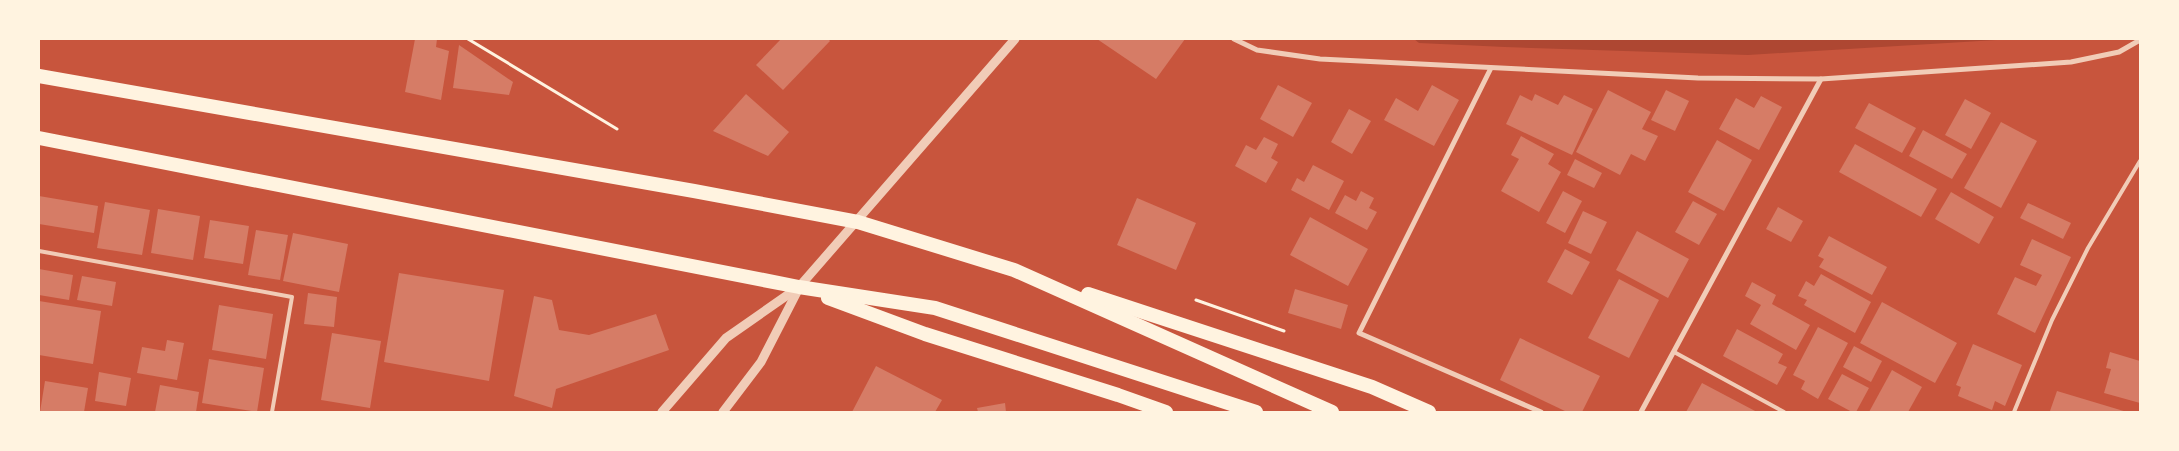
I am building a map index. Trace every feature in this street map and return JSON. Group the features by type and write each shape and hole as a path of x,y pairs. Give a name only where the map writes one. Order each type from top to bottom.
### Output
{"highway":[{"path":"39,76 694,191 858,222 1014,270 1372,387 1429,412"},
{"path":"39,138 799,287 935,308 1256,412"},
{"path":"1014,270 1332,412"},
{"path":"799,287 925,334 1166,412"}],"street":[{"path":"662,412 726,338 799,287 858,222 1015,39"},
{"path":"1234,39 1257,50 1320,59 1698,78 1821,79 2071,62 2120,52 2140,40"},
{"path":"1491,68 1359,333 1541,412"},
{"path":"1641,412 1821,79"},
{"path":"723,412 761,362 799,287"}],"lane":[{"path":"2014,412 2060,304 2088,248 2140,161"},
{"path":"39,251 292,297 272,412"},
{"path":"1674,352 1784,412"}],"path":[{"path":"468,39 617,129"},
{"path":"1196,300 1292,333"}],"shaded area":[{"path":"1414,39 2013,39 1748,55 1419,43"}],"building":[{"path":"415,39 437,39 436,47 449,51 441,100 405,92"},
{"path":"781,39 828,39 830,41 783,90 756,65"},
{"path":"1097,39 1185,39 1156,79"},
{"path":"459,45 513,82 509,95 453,88"},
{"path":"1278,85 1312,103 1293,137 1260,119"},
{"path":"1432,85 1459,100 1434,146 1384,120 1396,98 1418,111"},
{"path":"1608,90 1651,112 1642,129 1658,136 1645,161 1631,154 1620,175 1576,152"},
{"path":"1666,90 1689,101 1675,131 1651,120"},
{"path":"746,94 789,132 768,156 713,131"},
{"path":"1535,94 1558,105 1564,95 1593,109 1572,155 1506,124 1520,95 1532,101"},
{"path":"1761,96 1782,107 1759,150 1719,129 1736,98 1754,108"},
{"path":"1965,99 1991,113 1971,149 1945,135"},
{"path":"1869,103 1916,128 1902,153 1855,128"},
{"path":"1349,109 1371,121 1352,154 1331,142"},
{"path":"2001,122 2037,141 2001,208 1964,188"},
{"path":"1923,130 1967,154 1952,179 1909,156"},
{"path":"1521,136 1554,154 1548,164 1561,172 1539,212 1501,191 1519,159 1511,155"},
{"path":"1264,137 1278,144 1271,158 1278,162 1266,183 1235,166 1246,145 1256,150"},
{"path":"1717,140 1752,160 1724,211 1688,192"},
{"path":"1855,144 1937,189 1921,217 1839,172"},
{"path":"1575,159 1602,173 1594,188 1567,175"},
{"path":"1313,165 1344,181 1329,210 1291,190 1297,178 1304,182"},
{"path":"1361,191 1374,198 1369,208 1377,212 1367,230 1335,213 1345,195 1356,201"},
{"path":"1563,191 1582,201 1565,233 1546,223"},
{"path":"1951,192 1994,217 1979,244 1935,219"},
{"path":"39,196 98,206 94,233 39,224"},
{"path":"1137,198 1196,223 1176,270 1117,245"},
{"path":"1693,201 1717,214 1699,245 1675,232"},
{"path":"105,202 150,210 142,255 97,248"},
{"path":"2028,203 2071,223 2063,239 2020,218"},
{"path":"1778,207 1803,221 1791,242 1766,229"},
{"path":"158,209 200,216 193,260 151,253"},
{"path":"1583,211 1607,222 1591,254 1568,243"},
{"path":"1310,217 1368,249 1348,286 1290,255"},
{"path":"210,220 249,226 243,264 204,258"},
{"path":"256,230 288,235 280,280 248,275"},
{"path":"1637,231 1689,259 1668,298 1616,270"},
{"path":"293,233 348,244 339,292 283,281"},
{"path":"1829,236 1887,267 1872,295 1819,267 1824,259 1818,256"},
{"path":"2032,239 2071,257 2035,333 1997,314 2015,277 2036,286 2042,275 2020,265"},
{"path":"1565,249 1590,262 1572,295 1547,282"},
{"path":"39,269 73,275 69,300 39,295"},
{"path":"399,273 504,290 489,381 384,362"},
{"path":"1821,274 1871,302 1855,333 1804,305 1807,300 1798,296 1806,281 1814,286"},
{"path":"82,276 116,282 112,306 77,300"},
{"path":"1619,279 1659,300 1629,358 1588,338"},
{"path":"1752,282 1776,295 1772,304 1810,325 1796,350 1750,324 1761,305 1745,296"},
{"path":"1295,289 1348,305 1341,329 1288,313"},
{"path":"308,293 337,297 334,327 304,324"},
{"path":"534,296 552,300 559,330 589,335 656,314 669,350 556,389 552,408 514,396"},
{"path":"39,301 101,311 93,364 39,355"},
{"path":"1882,302 1957,343 1935,383 1860,343"},
{"path":"219,305 273,314 266,359 212,350"},
{"path":"1818,327 1848,343 1818,399 1801,389 1805,381 1793,375"},
{"path":"1737,329 1783,354 1778,363 1787,367 1777,385 1723,356"},
{"path":"332,333 381,341 370,408 321,400"},
{"path":"1520,338 1600,376 1582,412 1567,412 1500,380"},
{"path":"167,340 184,343 177,380 137,373 142,347 165,351"},
{"path":"1973,344 2022,365 2005,406 1995,401 1992,410 1958,396 1961,387 1956,385"},
{"path":"1854,346 1882,361 1871,382 1843,367"},
{"path":"2110,352 2140,361 2140,403 2104,393 2111,369 2106,368"},
{"path":"209,359 264,368 257,412 202,403"},
{"path":"876,366 942,400 935,412 852,412"},
{"path":"1892,370 1922,387 1908,412 1869,412"},
{"path":"99,372 131,378 126,406 95,401"},
{"path":"1842,374 1869,388 1856,412 1852,412 1828,399"},
{"path":"45,381 88,388 84,412 40,412"},
{"path":"1702,383 1757,412 1686,412"},
{"path":"160,385 199,392 196,412 155,412"},
{"path":"2057,391 2127,412 2050,411"},
{"path":"1005,403 1006,412 978,412 977,408"}]}
